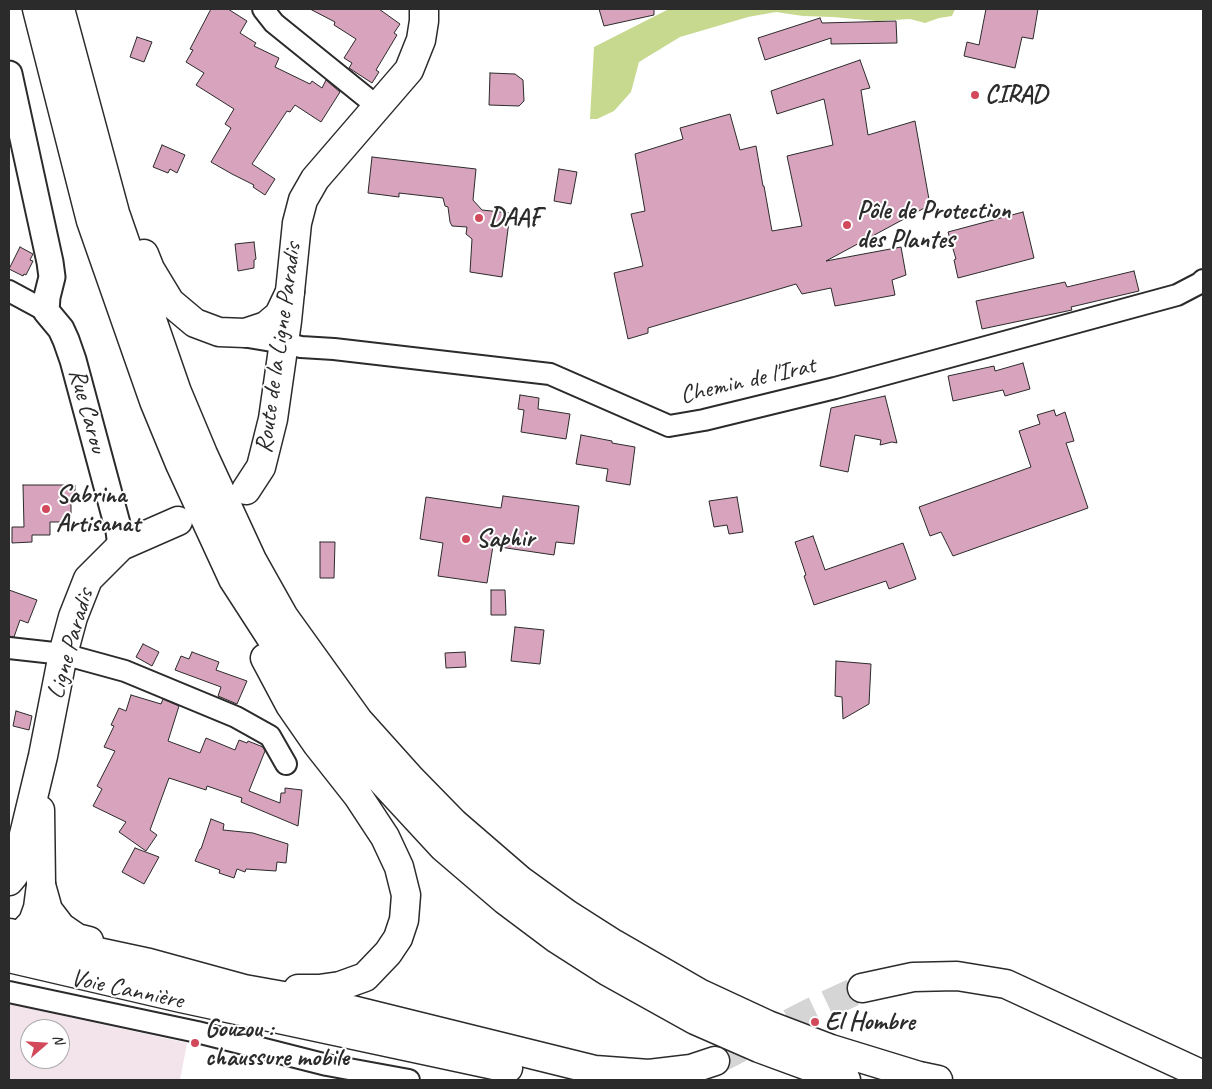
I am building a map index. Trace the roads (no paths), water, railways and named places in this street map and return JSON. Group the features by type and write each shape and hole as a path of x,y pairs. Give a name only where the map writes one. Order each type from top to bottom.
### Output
{"main road":[{"path":"36,9 90,221 154,401 239,609 290,705 317,744 358,796 385,837 399,867 406,896 404,920 398,938 388,953 365,976 340,986 319,989 244,989"},
{"path":"60,9 114,213 177,392 252,560 284,616 358,720 454,823 520,880 606,939 699,993 768,1025 831,1049 938,1080"},
{"path":"67,9 126,208 150,269 170,302 195,323 219,332 245,333 266,326 279,315 290,292"},
{"name":"Route de la Ligne Paradis","path":"292,345 290,292 297,223 303,200 315,180 337,153 409,70 421,40 424,9"},
{"name":"Route de la Ligne Paradis","path":"292,345 321,193 337,153"},
{"path":"292,345 301,261 297,223"},
{"path":"180,464 234,578 299,681 345,741 443,847 505,900 549,934 607,971 695,1020 759,1048 846,1080"},
{"name":"Ligne Paradis","path":"11,878 22,843 43,756 63,654 73,617 88,579 120,546 178,521"},
{"name":"Ligne Paradis","path":"12,941 33,922 38,908 41,885 40,815 43,756"},
{"path":"41,885 48,910 60,927 77,938 116,948 149,963"},
{"path":"12,941 149,963 244,989 328,1004 595,1070 649,1074 691,1069 715,1061"},
{"path":"12,941 182,998 566,1080"},
{"path":"862,988 912,977 956,976 1006,984 1203,1075"}],"street":[{"path":"263,9 274,23 378,107"},
{"path":"9,74 52,277 46,311 9,291"},
{"name":"Chemin de l'Irat","path":"219,332 292,345 550,374 670,426 704,420 835,388 1177,294 1203,280"},
{"name":"Rue Carou","path":"46,311 61,329 73,360 119,531 120,546"},
{"path":"9,648 63,654 125,671 236,717 270,736 286,764"},
{"name":"Voie Cannière","path":"9,992 197,1032 327,1065 409,1080"}],"tunnel":[{"path":"715,1061 862,988"}],"place":[{"name":"CIRAD","path":"975,95"},
{"name":"DAAF","path":"479,218"},
{"name":"Pôle de Protection des Plantes","path":"847,225"},
{"name":"Sabrina Artisanat","path":"46,509"},
{"name":"Saphir","path":"466,539"},
{"name":"El Hombre","path":"815,1022"},
{"name":"Gouzou : chaussure mobile","path":"195,1043"}]}
